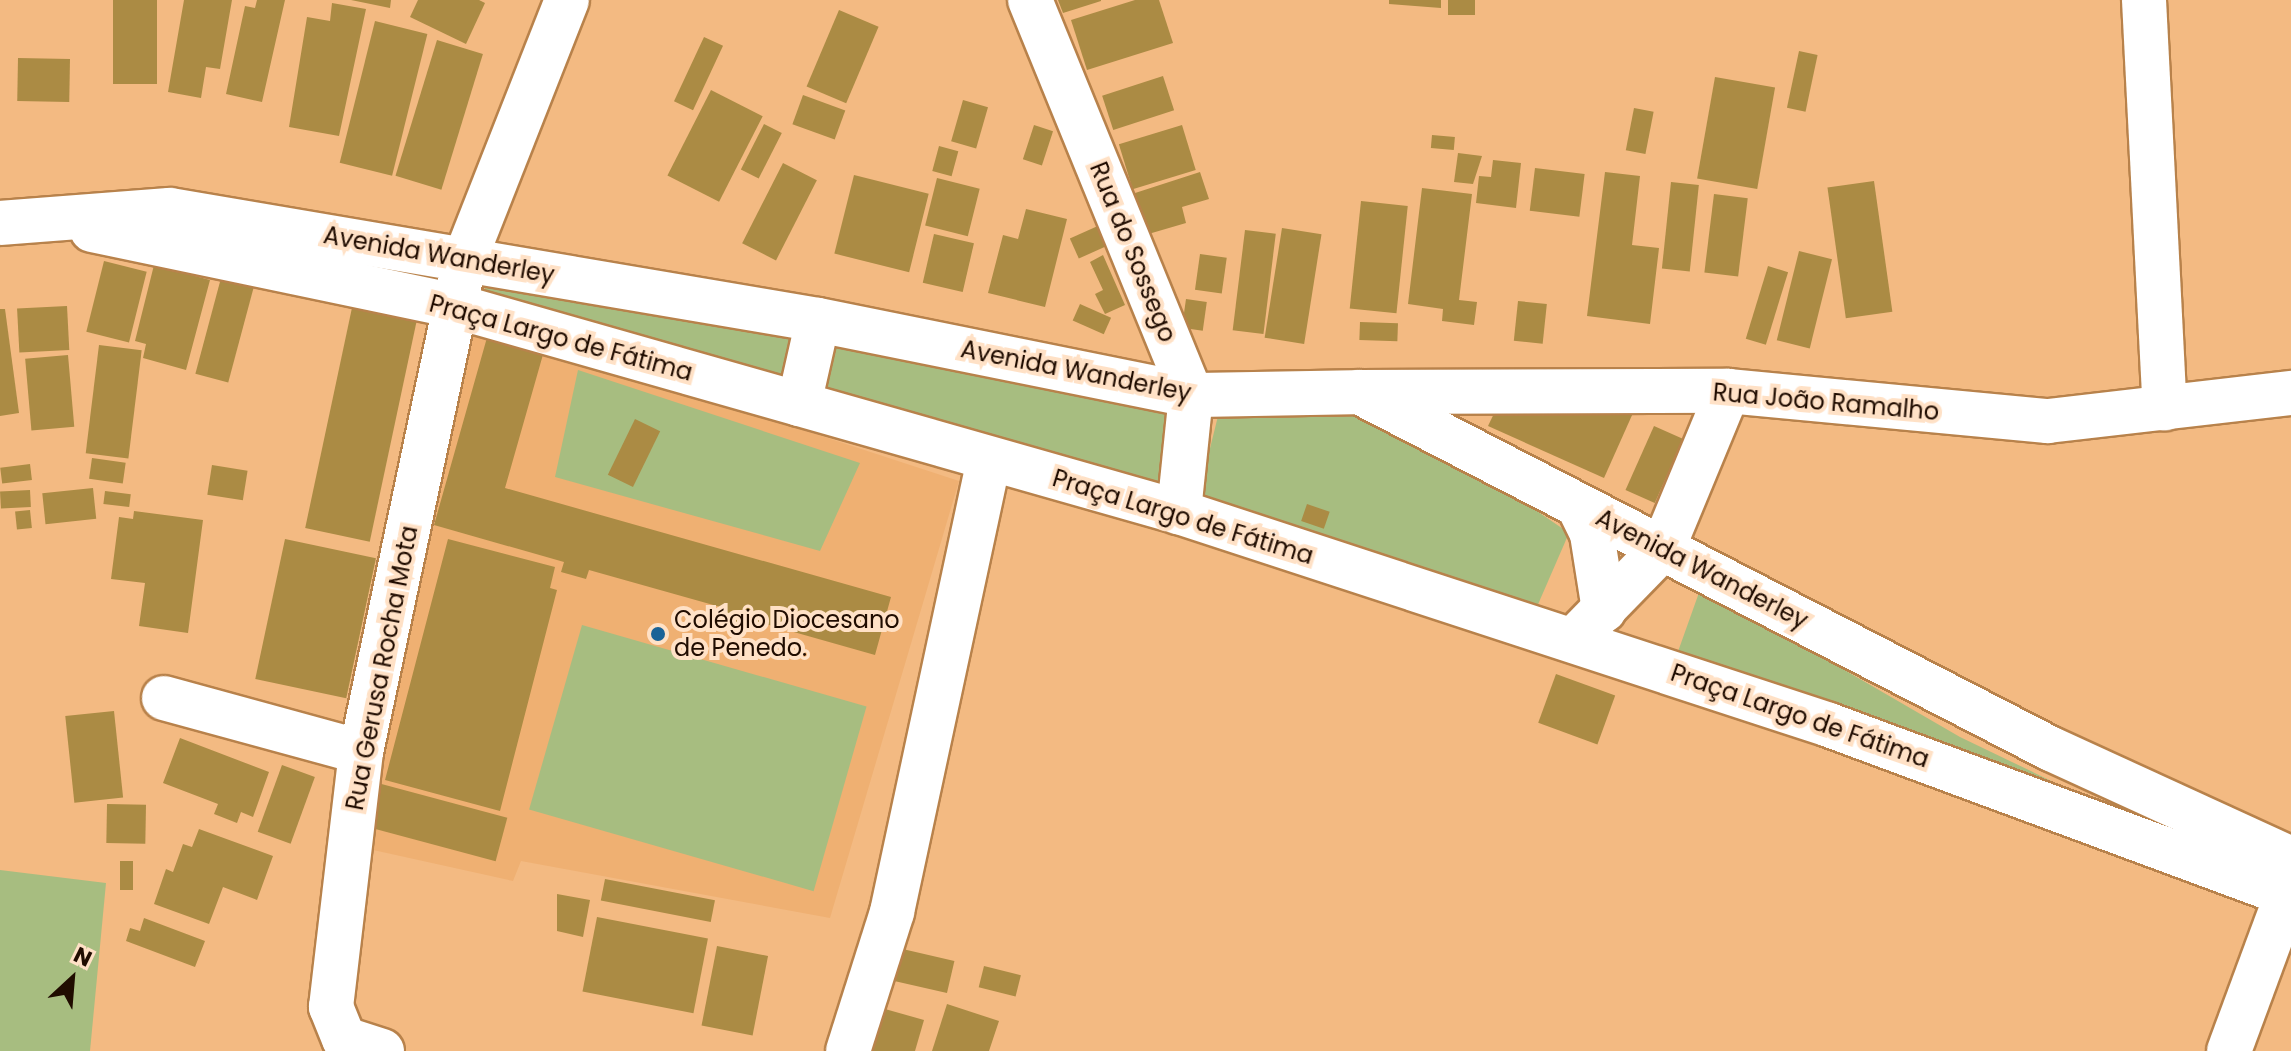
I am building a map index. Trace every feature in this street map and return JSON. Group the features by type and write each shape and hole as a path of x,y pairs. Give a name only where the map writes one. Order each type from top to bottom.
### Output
{"main road":[{"name":"Rua Gerusa Rocha Mota","path":"382,1051 344,1039 331,1007 361,752 465,259 567,0"},
{"name":"Rua do Sossego","path":"1030,0 1191,395 1179,512"},
{"path":"2144,0 2165,408"},
{"name":"Avenida Wanderley","path":"50,221 170,210 818,320 1191,395 1359,392 2051,749 2290,883"},
{"path":"0,223 50,221"},
{"name":"Praça Largo de Fátima","path":"50,221 455,306 989,461 1179,512 1884,744 2290,883"},
{"path":"799,404 818,320"},
{"path":"1572,640 1663,548 1728,391"},
{"name":"Rua João Ramalho","path":"1359,392 1728,391 2048,421 2291,393"},
{"path":"848,1051 892,912 989,461"},
{"path":"1579,507 1592,534 1604,610"},
{"path":"164,698 361,752"},
{"path":"2229,1051 2290,883"}],"shaded area":[{"name":"Colégio Diocesano de Penedo.","path":"473,322 959,481 830,918 521,861 513,881 355,846"}],"green space":[{"path":"484,282 798,329 783,386 486,299"},
{"path":"823,337 1183,412 1175,498 827,402"},
{"path":"578,370 860,463 820,551 555,477"},
{"path":"1219,412 1372,413 1429,437 1569,533 1536,609 1195,509"},
{"path":"1701,587 1960,737 2226,865 1670,674"},
{"path":"582,625 867,707 814,891 529,810"},
{"path":"0,870 106,883 90,1051 0,1051"}],"building":[{"path":"113,0 157,0 157,84 113,84"},
{"path":"184,0 232,0 220,69 206,67 201,98 168,92"},
{"path":"257,0 285,0 262,102 226,94 245,6 255,8"},
{"path":"351,0 391,0 390,8"},
{"path":"418,0 479,0 485,3 466,44 410,17"},
{"path":"1058,0 1101,0 1101,1 1063,13"},
{"path":"1135,0 1159,0 1173,43 1087,70 1071,20"},
{"path":"1389,0 1441,0 1441,8 1389,4"},
{"path":"1448,0 1475,0 1475,15 1448,15"},
{"path":"332,3 366,9 339,136 289,127 307,17 330,21"},
{"path":"839,10 879,27 846,103 807,86"},
{"path":"375,21 427,34 392,176 340,163"},
{"path":"704,37 723,46 693,110 674,101"},
{"path":"437,40 483,54 441,190 395,176"},
{"path":"1799,51 1818,55 1806,112 1787,108"},
{"path":"18,58 70,59 69,102 17,101"},
{"path":"1163,76 1174,110 1113,130 1102,96"},
{"path":"1715,77 1775,88 1757,189 1697,178"},
{"path":"711,90 763,116 719,202 667,176"},
{"path":"803,95 845,110 835,140 792,124"},
{"path":"963,100 988,107 976,149 951,141"},
{"path":"1634,108 1654,112 1645,154 1626,150"},
{"path":"764,124 782,133 759,179 741,169"},
{"path":"1034,125 1053,131 1042,165 1023,159"},
{"path":"1182,125 1196,170 1133,189 1119,144"},
{"path":"1432,135 1455,137 1454,150 1431,148"},
{"path":"939,146 958,151 952,176 932,171"},
{"path":"1458,153 1482,156 1473,184 1454,182"},
{"path":"1493,160 1521,163 1516,208 1476,203 1479,176 1491,177"},
{"path":"783,163 817,180 776,260 742,243"},
{"path":"1535,168 1585,174 1579,217 1530,211"},
{"path":"1200,172 1209,199 1182,207 1186,223 1145,235 1132,194"},
{"path":"1605,172 1640,176 1632,245 1659,248 1650,324 1587,316"},
{"path":"854,175 929,194 909,272 834,254"},
{"path":"937,178 980,189 968,236 925,226"},
{"path":"1874,181 1892,312 1846,318 1827,188"},
{"path":"1671,182 1699,185 1690,271 1662,269"},
{"path":"1422,188 1472,194 1459,300 1477,302 1474,325 1442,321 1443,309 1408,304"},
{"path":"1714,194 1748,198 1738,277 1704,272"},
{"path":"1361,201 1408,206 1396,313 1350,308"},
{"path":"1026,209 1067,219 1045,307 988,293 1003,235 1018,239"},
{"path":"1100,225 1109,245 1079,259 1070,238"},
{"path":"1282,228 1322,234 1304,344 1265,338"},
{"path":"1245,230 1276,234 1263,334 1233,330"},
{"path":"934,234 974,243 963,292 923,283"},
{"path":"1799,251 1832,259 1810,348 1777,340"},
{"path":"1200,254 1227,258 1222,293 1195,290"},
{"path":"1103,255 1125,305 1105,314 1095,294 1103,290 1090,262"},
{"path":"104,261 147,272 129,342 86,332"},
{"path":"154,265 210,280 186,370 143,358 146,344 135,341"},
{"path":"1768,266 1788,272 1766,345 1746,339"},
{"path":"221,278 254,287 228,382 195,374"},
{"path":"1186,299 1207,302 1203,331 1182,328"},
{"path":"1518,301 1547,304 1543,344 1514,341"},
{"path":"353,303 418,317 370,542 305,528"},
{"path":"1080,304 1111,318 1104,334 1073,320"},
{"path":"67,306 69,350 19,353 17,309"},
{"path":"0,309 5,309 19,413 0,416"},
{"path":"1360,322 1398,323 1397,341 1359,340"},
{"path":"488,334 544,351 505,488 891,597 875,655 748,619 744,634 718,627 724,608 589,570 586,579 561,572 564,562 434,525"},
{"path":"99,345 142,350 128,458 86,453"},
{"path":"68,355 74,427 31,430 25,359"},
{"path":"1499,403 1633,413 1604,478 1488,426"},
{"path":"635,419 660,431 633,487 608,475"},
{"path":"1654,426 1683,439 1655,503 1626,490"},
{"path":"92,458 126,463 123,484 89,479"},
{"path":"30,464 32,480 2,484 0,468"},
{"path":"212,465 248,471 243,500 207,495"},
{"path":"93,488 96,519 46,524 42,493"},
{"path":"30,490 31,507 1,509 0,492"},
{"path":"105,491 131,494 129,507 103,504"},
{"path":"1307,504 1330,512 1324,529 1301,521"},
{"path":"30,510 32,528 17,529 15,512"},
{"path":"134,511 203,520 188,633 139,626 145,583 111,579 119,517 133,519"},
{"path":"285,539 376,558 346,698 255,679"},
{"path":"448,539 555,567 550,588 557,590 500,811 385,780"},
{"path":"1556,674 1615,696 1597,744 1538,723"},
{"path":"114,711 123,798 74,803 65,716"},
{"path":"180,738 269,772 253,817 241,812 237,823 214,814 218,804 163,783"},
{"path":"282,765 315,777 291,844 258,832"},
{"path":"374,782 507,818 496,861 362,825"},
{"path":"107,804 146,805 145,844 106,843"},
{"path":"199,829 273,856 257,900 223,887 209,924 154,904 166,869 173,872 183,844 192,847"},
{"path":"120,861 133,861 133,890 120,890"},
{"path":"605,879 715,900 711,922 601,901"},
{"path":"557,894 590,900 583,937 557,931"},
{"path":"597,917 708,939 693,1013 582,992"},
{"path":"144,918 205,941 195,967 126,941 130,928 140,931"},
{"path":"717,946 768,956 753,1035 702,1026"},
{"path":"894,947 954,961 947,993 887,979"},
{"path":"984,966 1021,975 1016,997 979,987"},
{"path":"947,1004 999,1021 989,1051 932,1051"},
{"path":"885,1009 924,1020 915,1051 872,1051"}],"place":[{"name":"Colégio Diocesano de Penedo.","path":"658,634"}]}
